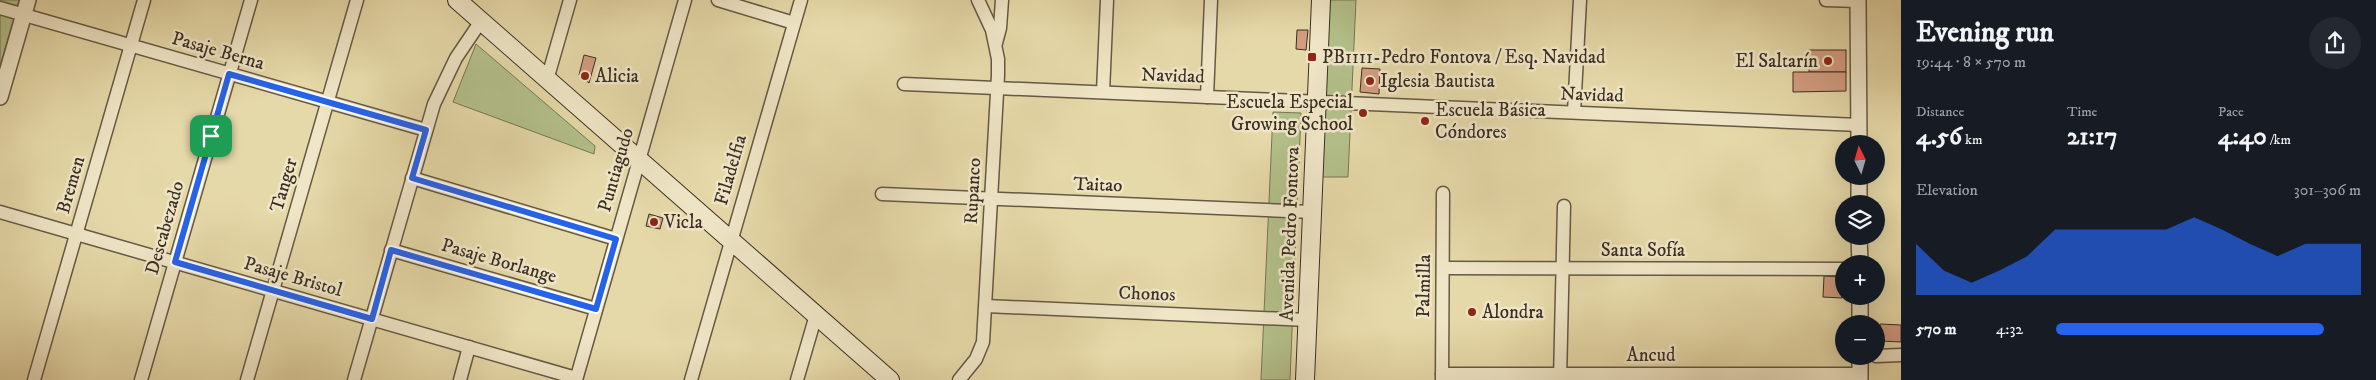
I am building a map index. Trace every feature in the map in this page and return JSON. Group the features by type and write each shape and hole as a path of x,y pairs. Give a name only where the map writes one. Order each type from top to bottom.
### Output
{"main road":[{"path":"457,0 890,380"},
{"name":"Avenida Pedro Fontova","path":"1305,380 1322,0"}],"street":[{"name":"Bremen","path":"34,380 144,0"},
{"name":"Descabezado","path":"141,380 251,0"},
{"name":"Tanger","path":"247,380 357,0"},
{"path":"547,80 570,0"},
{"name":"Puntiagudo","path":"576,379 685,0"},
{"path":"718,0 794,23"},
{"name":"Filadelfia","path":"691,380 801,0"},
{"name":"Rupanco","path":"959,380 980,352 983,342 998,88 996,43 987,17 978,0"},
{"path":"996,43 1000,28 1002,0"},
{"path":"1103,92 1107,0"},
{"path":"1207,97 1211,0"},
{"path":"1574,112 1580,0"},
{"path":"1826,0 1858,1 1859,135"},
{"name":"Pasaje Berna","path":"0,8 26,7 131,46 426,130"},
{"path":"0,97 26,7"},
{"path":"354,380 426,130 443,81 480,21"},
{"name":"Navidad","path":"904,84 1859,125"},
{"path":"412,178 616,239"},
{"name":"Palmilla","path":"1442,377 1443,193"},
{"name":"Taitao","path":"882,194 1312,212"},
{"path":"1561,377 1564,206"},
{"name":"Pasaje Bristol","path":"0,212 576,379"},
{"name":"Pasaje Borlange","path":"391,250 596,309"},
{"name":"Santa Sofía","path":"1443,268 1835,269"},
{"name":"Chonos","path":"986,306 1308,320"},
{"path":"797,380 816,315"},
{"path":"460,380 469,347"},
{"path":"1885,356 1901,355"},
{"name":"Ancud","path":"1442,377 1860,377"}],"green space":[{"path":"0,0 19,0 0,66"},
{"path":"1329,0 1356,0 1348,177 1321,177"},
{"path":"476,44 595,146 594,154 453,102"},
{"path":"1273,112 1301,113 1290,380 1261,380"}],"building":[{"path":"1297,30 1308,30 1306,50 1296,49"},
{"name":"El Saltarín","path":"1809,50 1846,50 1846,72 1809,72"},
{"path":"584,55 596,58 589,83 579,75"},
{"name":"Iglesia Bautista","path":"1362,68 1380,69 1379,94 1360,92"},
{"path":"1793,72 1846,72 1846,91 1793,92"},
{"name":"Vicla","path":"649,214 663,218 660,229 646,226"},
{"path":"1824,276 1835,277 1835,298 1823,297"},
{"path":"1885,324 1901,325 1901,342 1885,341"}],"place":[{"name":"PB1111-Pedro Fontova / Esq. Navidad","path":"1312,57"},
{"name":"El Saltarín","path":"1828,61"},
{"name":"Alicia","path":"585,76"},
{"name":"Iglesia Bautista","path":"1370,81"},
{"name":"Escuela Especial Growing School","path":"1363,113"},
{"name":"Escuela Básica Cóndores","path":"1425,121"},
{"name":"Vicla","path":"654,222"},
{"name":"Alondra","path":"1472,312"}],"route":[{"path":"229,74 426,130 412,178 616,239 596,309 391,250 372,319 175,262 211,136 229,74"}]}
